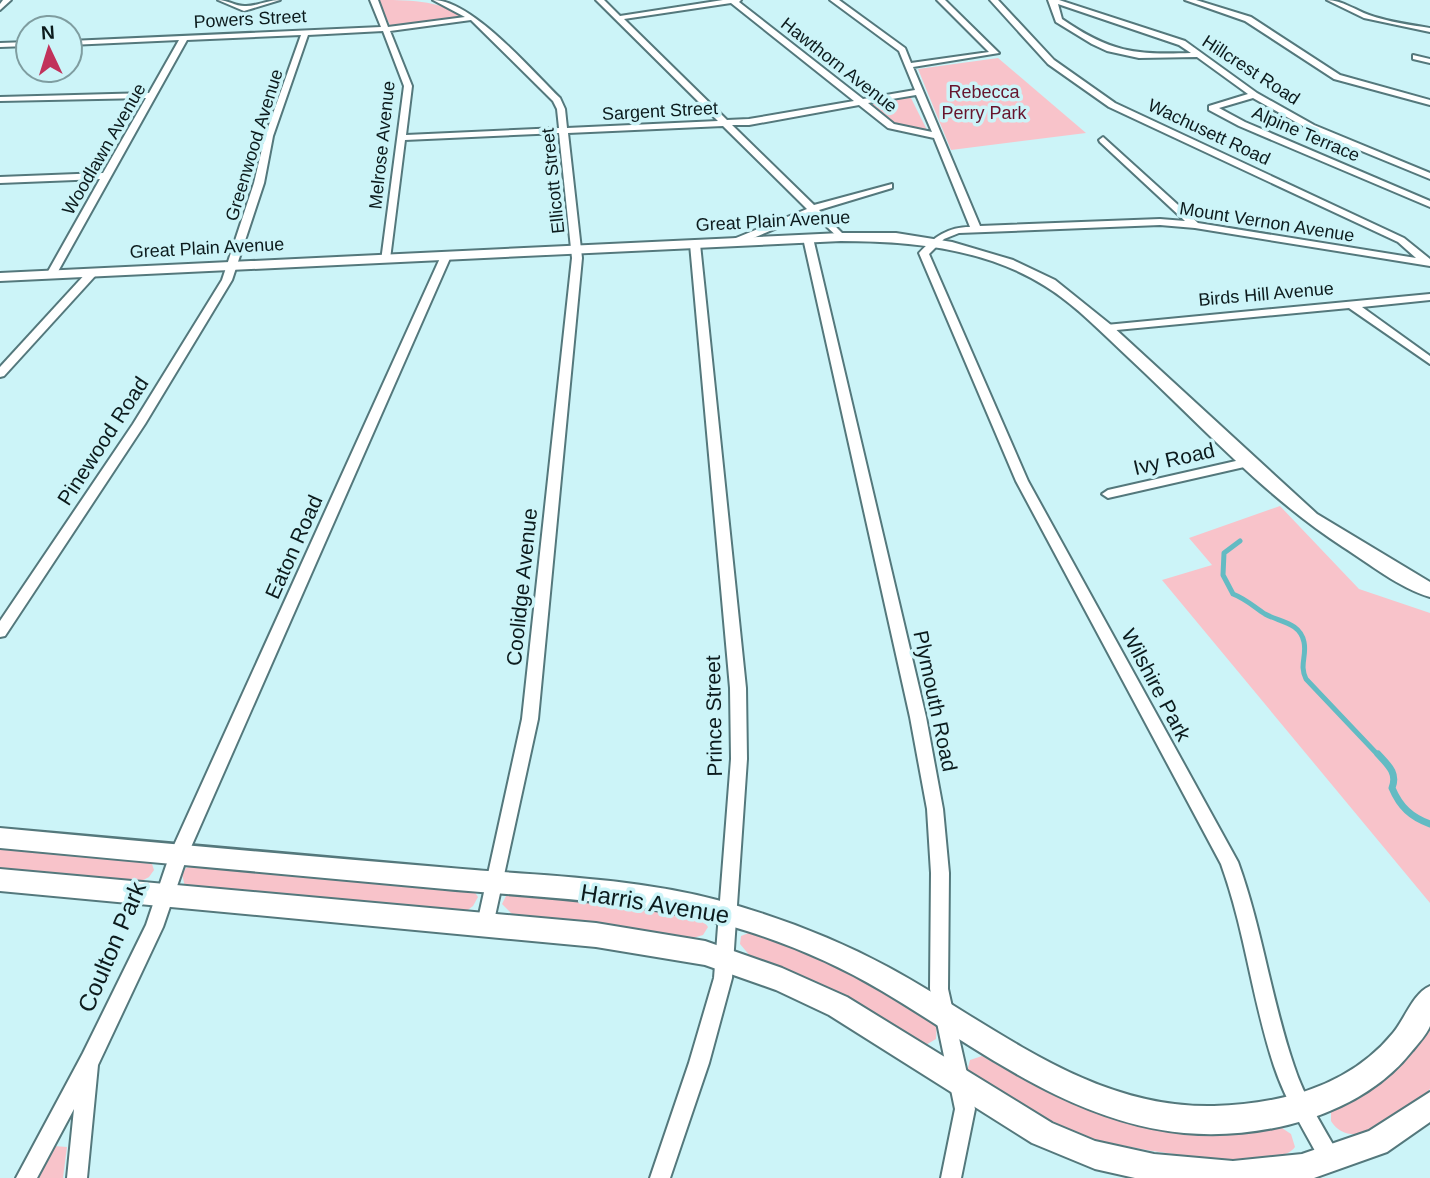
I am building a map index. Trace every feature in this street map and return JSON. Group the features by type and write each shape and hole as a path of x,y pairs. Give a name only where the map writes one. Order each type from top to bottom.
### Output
{"main road":[{"name":"Great Plain Avenue","path":"0,277 808,238 883,237 934,242 974,251 1024,270 1070,296 1311,518 1396,572 1430,590"}],"street":[{"path":"0,8 7,0"},
{"path":"222,0 244,9 276,0"},
{"name":"Melrose Avenue","path":"374,0 388,29 408,86 385,259"},
{"name":"Ellicott Street","path":"437,0 473,18 557,100 561,109 577,250"},
{"path":"600,0 841,237"},
{"path":"619,18 734,0"},
{"name":"Hawthorn Avenue","path":"734,0 891,127 936,135"},
{"path":"834,0 897,43 976,229"},
{"path":"907,66 995,51 941,0"},
{"name":"Wachusett Road","path":"994,0 1051,62 1112,105 1401,240 1429,264"},
{"path":"1053,0 1059,20 1109,52 1133,55 1197,55"},
{"name":"Hillcrest Road","path":"1053,0 1182,43 1254,95 1311,127 1430,176"},
{"path":"1189,0 1248,19 1337,77 1430,103"},
{"path":"1331,0 1355,13 1430,30"},
{"name":"Powers Street","path":"84,42 388,29 473,18"},
{"name":"Greenwood Avenue","path":"233,266 259,183 270,136 305,33"},
{"name":"Woodlawn Avenue","path":"51,275 184,38"},
{"path":"1416,57 1430,61"},
{"name":"Sargent Street","path":"401,138 728,124 918,92"},
{"path":"0,99 152,95"},
{"name":"Alpine Terrace","path":"1254,95 1212,108 1242,124 1430,204"},
{"path":"1103,140 1195,225"},
{"path":"0,180 106,176"},
{"path":"735,242 848,196 889,186"},
{"name":"Mount Vernon Avenue","path":"934,242 948,232 976,229 1160,222 1195,225 1429,264"},
{"name":"Plymouth Road","path":"808,238 928,764 939,850 939,981 965,1115 951,1178"},
{"name":"Wilshire Park","path":"934,242 925,250 924,259 1018,472 1229,862 1242,898 1284,1065 1331,1160"},
{"name":"Prince Street","path":"660,1178 721,989 739,759 739,705 695,244"},
{"name":"Coolidge Avenue","path":"486,925 530,719 577,250"},
{"name":"Eaton Road","path":"179,854 446,256"},
{"name":"Pinewood Road","path":"0,632 139,424 233,266"},
{"path":"0,374 92,273"},
{"name":"Birds Hill Avenue","path":"1106,328 1430,297"},
{"path":"1352,303 1430,362"},
{"name":"Ivy Road","path":"1108,494 1249,462"},
{"name":"Harris Avenue","path":"0,838 648,898 727,914 786,933 852,961 1051,1080 1147,1113 1184,1119 1235,1119 1302,1106 1340,1090 1380,1066 1404,1040 1430,999"},
{"name":"Coulton Park","path":"26,1178 90,1060 154,927 179,854"},
{"name":"Harris Avenue","path":"0,880 642,940 725,959 782,980 838,1006 1042,1133 1095,1155 1154,1168 1213,1176 1286,1171 1331,1160 1390,1136 1430,1107"},
{"name":"Coulton Park","path":"77,1178 90,1060"}],"green space":[{"path":"377,0 433,4 461,16 395,26 390,25"},
{"name":"Rebecca Perry Park","path":"998,58 1086,133 951,150 918,69"},
{"path":"910,96 928,132 901,128 867,102"},
{"path":"1280,506 1359,589 1430,613 1430,903 1162,580 1212,565 1189,538"},
{"path":"0,847 151,861 154,870 149,877 138,883 0,871"},
{"path":"195,865 474,891 478,897 473,906 465,912 185,887 182,874 186,868"},
{"path":"512,893 650,908 678,913 698,920 708,927 703,935 690,939 515,917 502,904 506,896"},
{"path":"751,932 799,949 892,996 937,1023 936,1039 924,1046 751,957 740,944 741,936"},
{"path":"1430,1023 1430,1089 1396,1118 1381,1126 1353,1134 1341,1131 1331,1121 1331,1109"},
{"path":"982,1056 1028,1082 1084,1107 1279,1126 1291,1134 1295,1147 1280,1156 1220,1159 1143,1149 1077,1135 1034,1115 967,1072 970,1060"},
{"path":"54,1146 67,1147 63,1178 38,1178"}],"waterway":[{"path":"1240,541 1224,553 1223,575 1233,594 1298,630 1304,642 1303,669 1306,679 1379,756"},
{"path":"1378,754 1391,770 1394,778 1392,788 1399,801 1412,815 1430,824"}]}
